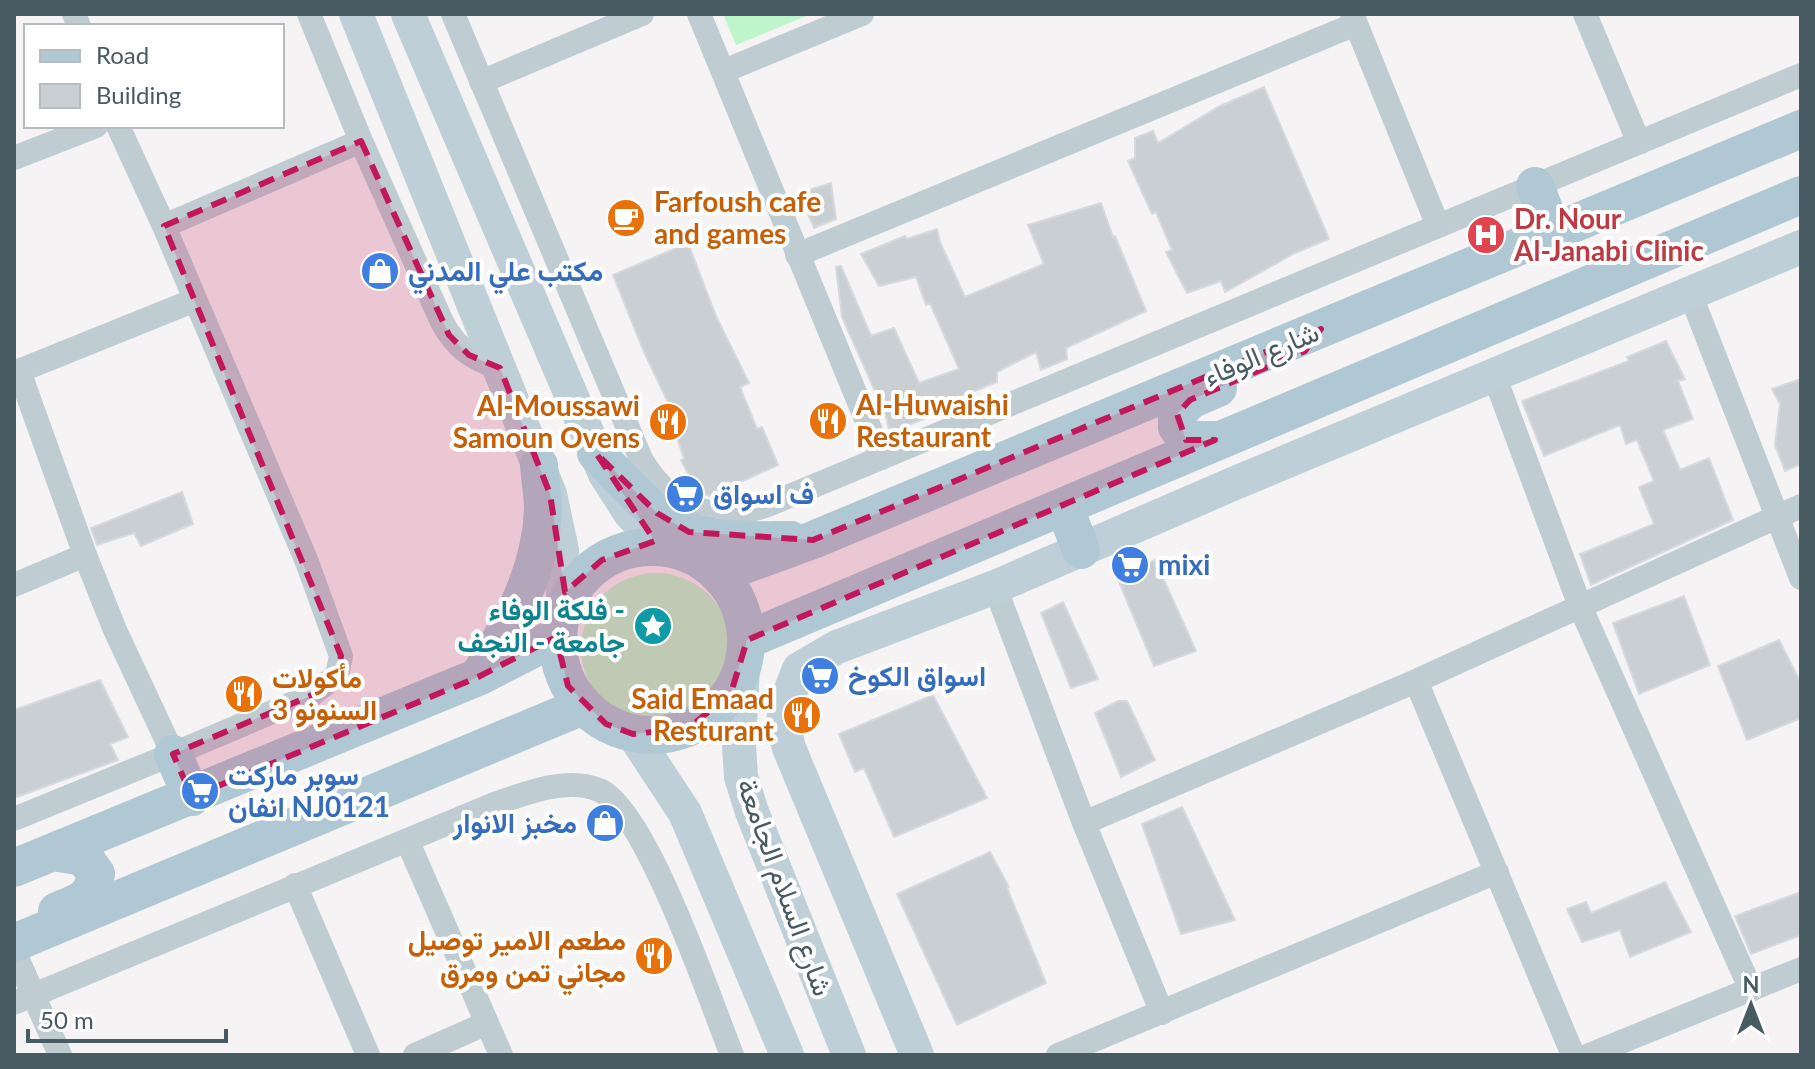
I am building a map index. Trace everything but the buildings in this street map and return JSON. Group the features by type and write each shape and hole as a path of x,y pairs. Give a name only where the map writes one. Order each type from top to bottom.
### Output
{"main road":[{"path":"14,868 478,677 560,622 578,580 602,560 630,549 662,547 693,555 719,574 734,593 744,615 745,653 731,693 713,713 689,728 662,735 633,734 606,724 583,706 568,686 559,662 560,622 564,579 560,536 550,494 356,14"},
{"path":"408,14 605,474 630,513 662,547"},
{"name":"شارع الوفاء","path":"719,574 813,540 1801,129"},
{"path":"1535,186 1553,232"},
{"path":"745,653 1215,440 1801,195"},
{"path":"917,1055 789,748 783,723 785,705 799,669 837,647 995,587 1801,247"},
{"path":"1215,440 1186,440 1177,427 1177,414 1190,400 1305,351 1321,329"},
{"path":"596,453 657,513 689,532 765,540 813,540"},
{"path":"478,677 525,595 537,553 543,509 539,465"},
{"path":"1064,506 1081,550"},
{"name":"شارع السلام الجامعة","path":"745,653 739,745 741,777 752,812 849,1055"},
{"path":"14,943 583,706"},
{"name":"شارع السلام الجامعة","path":"633,734 690,825 787,1055"},
{"path":"173,754 192,797"},
{"path":"14,929 84,900 94,886 96,874 84,857 53,852"}],"street":[{"path":"309,14 361,141 449,335 469,355 500,368"},
{"path":"453,14 641,459 667,493 705,512 727,514 748,512 882,458 1801,75"},
{"path":"481,82 642,14"},
{"path":"699,14 882,458"},
{"path":"724,71 862,14"},
{"path":"1585,14 1639,143"},
{"path":"797,255 1354,19 1438,226"},
{"path":"14,158 91,128"},
{"path":"14,819 310,696 337,675 341,656 307,562 119,128"},
{"path":"164,226 361,141"},
{"path":"1690,293 1801,578"},
{"path":"173,754 115,630 16,372 195,300"},
{"path":"1494,375 1580,606 1751,990"},
{"path":"1084,823 1416,681 1801,506"},
{"path":"14,585 85,555"},
{"path":"995,587 1084,823 1162,1013"},
{"path":"1416,681 1573,1055"},
{"path":"24,999 492,805 537,790 568,785 600,790 630,818 658,870 732,1055"},
{"path":"407,840 501,1055"},
{"path":"1058,1055 1497,872"},
{"path":"295,885 368,1055"},
{"path":"14,951 24,999 60,1055"},
{"path":"1589,1055 1801,969"},
{"path":"415,1055 487,1023"}],"highlighted area":[{"path":"361,141 449,335 469,355 500,368 550,494 565,592 602,560 655,541 596,453 657,513 689,532 813,540 1321,329 1305,351 1190,400 1177,414 1186,440 1215,440 747,640 731,693 689,728 633,734 606,724 568,686 556,637 478,677 192,797 173,754 310,696 337,675 341,656 164,226"}],"green space":[{"path":"723,14 811,14 736,45"},
{"path":"656,573 685,579 709,595 725,619 731,648 725,677 709,701 685,717 656,723 627,717 603,701 587,677 581,648 587,619 603,595 627,579"}],"place":[{"name":"Farfoush cafe and games","path":"626,218"},
{"name":"Dr. Nour Al-Janabi Clinic","path":"1486,235"},
{"name":"مكتب علي المدني","path":"380,271"},
{"name":"Al-Huwaishi Restaurant","path":"828,421"},
{"name":"Al-Moussawi Samoun Ovens","path":"668,422"},
{"name":"ف اسواق","path":"685,494"},
{"name":"mixi","path":"1130,565"},
{"name":"فلكة الوفاء - جامعة - النجف","path":"653,626"},
{"name":"اسواق الكوخ","path":"820,676"},
{"name":"مأكولات السنونو 3","path":"244,694"},
{"name":"Said Emaad Resturant","path":"802,715"},
{"name":"سوبر ماركت انفان NJ0121","path":"200,791"},
{"name":"مخبز الانوار","path":"605,823"},
{"name":"مطعم الامير توصيل مجاني تمن ومرق","path":"654,956"}]}
